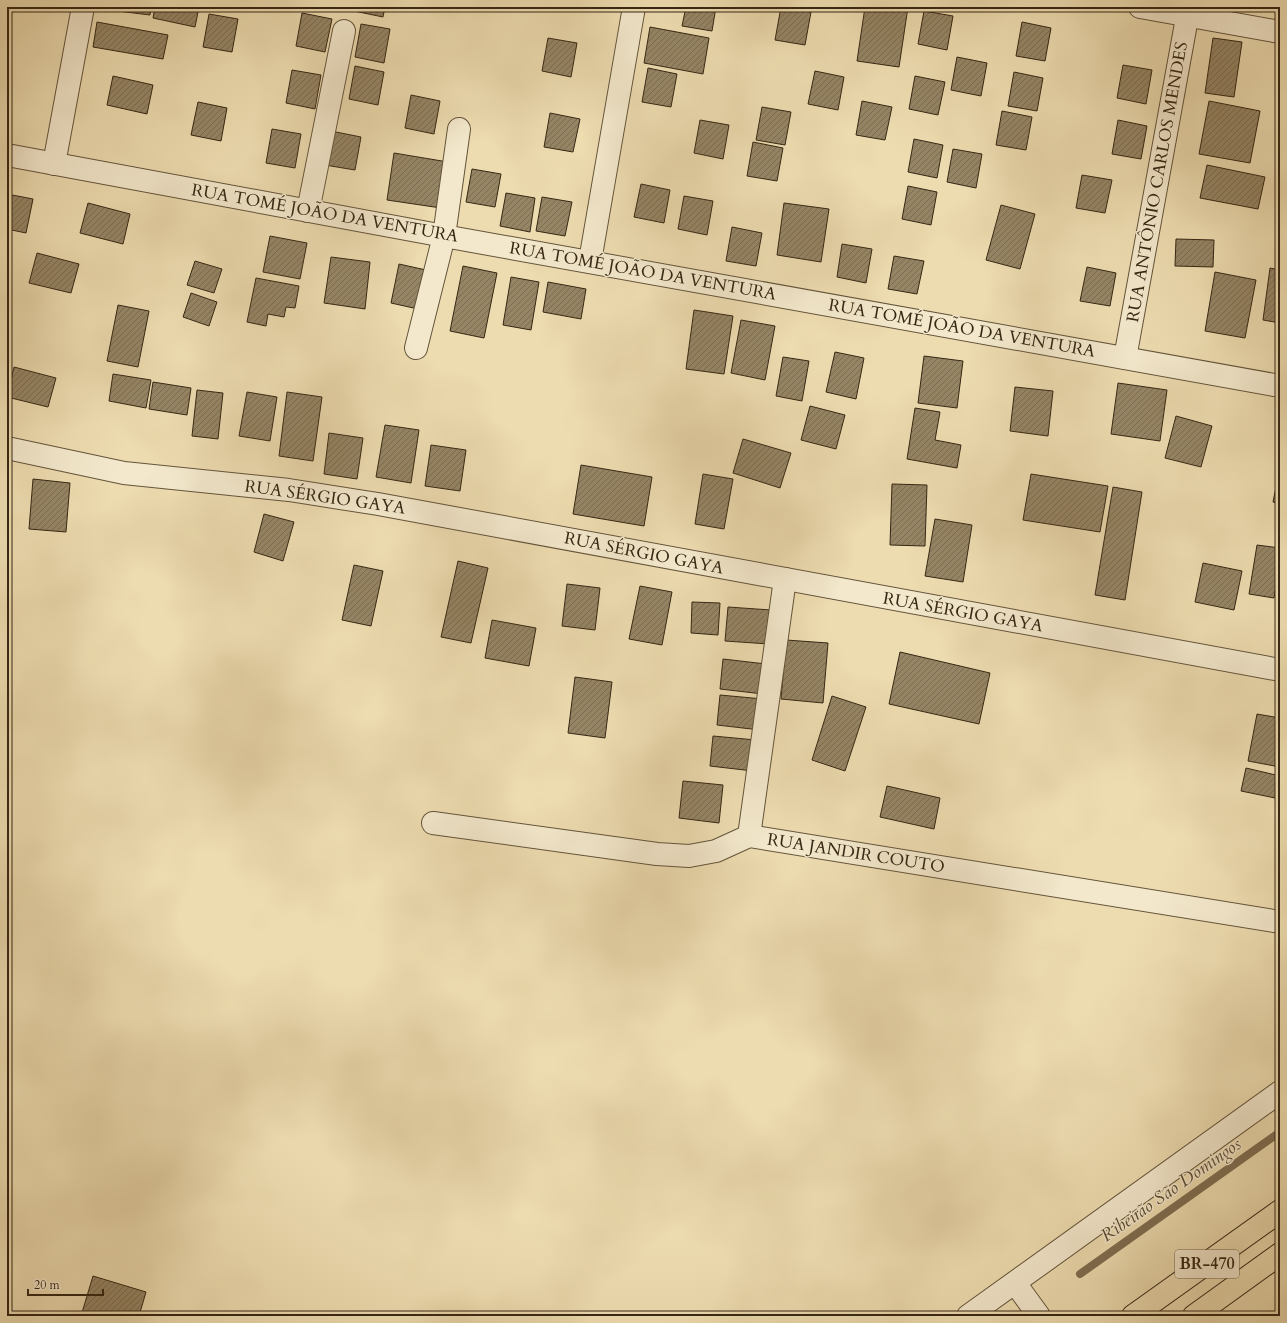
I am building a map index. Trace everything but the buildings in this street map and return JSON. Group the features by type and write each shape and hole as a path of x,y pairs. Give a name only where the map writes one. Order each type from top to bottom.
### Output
{"highway":[{"name":"BR-470","path":"1133,1316 1280,1211"},
{"name":"BR-470","path":"1194,1316 1280,1254"}],"street":[{"path":"54,164 83,7"},
{"path":"590,261 634,7"},
{"path":"1140,7 1188,11 1280,32"},
{"name":"RUA ANTÔNIO CARLOS MENDES","path":"1125,358 1188,11"},
{"path":"308,211 344,31"},
{"path":"416,348 444,236 459,129"},
{"name":"RUA TOMÉ JOÃO DA VENTURA","path":"7,155 444,236 1280,386"},
{"name":"RUA SÉRGIO GAYA","path":"7,448 124,473 289,490 378,504 1280,670"},
{"path":"750,836 785,579"},
{"name":"RUA JANDIR COUTO","path":"433,823 663,854 689,856 716,851 750,836 1280,922"},
{"path":"968,1316 1280,1092"},
{"path":"1015,1282 1039,1316"}],"waterway":[{"name":"Ribeirão São Domingos","path":"1080,1274 1280,1132"}]}
